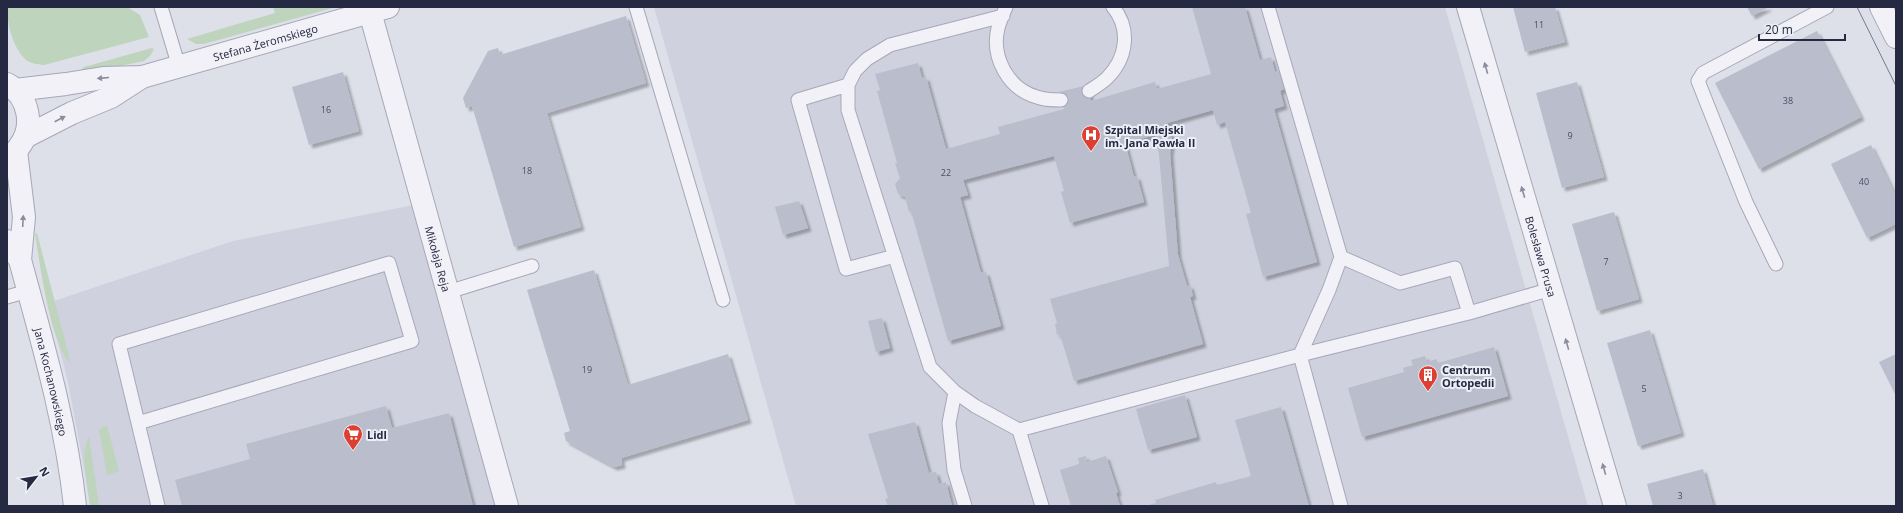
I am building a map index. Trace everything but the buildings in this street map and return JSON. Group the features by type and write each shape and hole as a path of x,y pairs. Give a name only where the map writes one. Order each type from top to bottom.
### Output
{"street":[{"name":"Bolesława Prusa","path":"1468,7 1615,506"},
{"path":"1881,7 1896,37"},
{"name":"Stefana Żeromskiego","path":"11,87 66,84 103,78 142,77 379,10"},
{"name":"Mikołaja Reja","path":"379,10 448,292 507,506"},
{"name":"Stefana Żeromskiego","path":"16,148 72,113 111,97 142,77"},
{"name":"Jana Kochanowskiego","path":"11,87 22,98 27,112 28,128 16,148 24,217 20,260 57,398 71,473 75,506"},
{"name":"Jana Kochanowskiego","path":"7,241 20,260"}],"lane":[{"path":"161,7 179,67"},
{"path":"636,7 723,300"},
{"path":"1089,91 1106,79 1116,67 1124,50 1125,32 1120,15 1112,7"},
{"path":"1268,7 1341,257 1329,290 1300,355 1341,506"},
{"path":"1776,264 1746,202 1698,81 1703,73 1827,7"},
{"path":"1004,12 890,45 867,59 855,72 848,85 848,110 930,367 955,392 975,406 1019,430 1300,355 1469,313 1551,289"},
{"path":"1004,12 998,28 996,46 999,60 1012,84 1036,97 1061,100"},
{"path":"848,85 798,100 846,269 895,256"},
{"path":"1341,257 1400,284 1455,268 1469,313"},
{"path":"138,423 412,341 389,263 119,344 138,423 158,506"},
{"path":"448,292 532,266"},
{"path":"7,298 28,291"},
{"path":"955,392 949,423 954,470 965,506"},
{"path":"1019,430 1042,506"}],"shaded area":[{"name":"Szpital Miejski im. Jana Pawła II","path":"654,7 1445,7 1588,506 796,506"},
{"path":"414,205 496,506 91,506 68,382 48,303 233,241"}],"green space":[{"path":"7,7 127,7 140,15 149,37 44,65 35,64 26,60 21,55 14,42 8,21"},
{"path":"273,7 336,7 204,44 196,44 187,39 275,13"},
{"path":"152,48 154,49 150,56 144,61 81,74 84,67"},
{"path":"37,233 71,364 64,354 57,339 47,303 35,234"},
{"path":"107,425 119,471 107,475 99,430"},
{"path":"89,437 99,506 90,506 86,480 84,461 86,444"}],"tram line":[{"path":"1857,7 1896,86"}],"place":[{"name":"Szpital Miejski im. Jana Pawła II","path":"1091,152"},
{"name":"Centrum Ortopedii","path":"1428,392"},
{"name":"Lidl","path":"353,451"}]}
